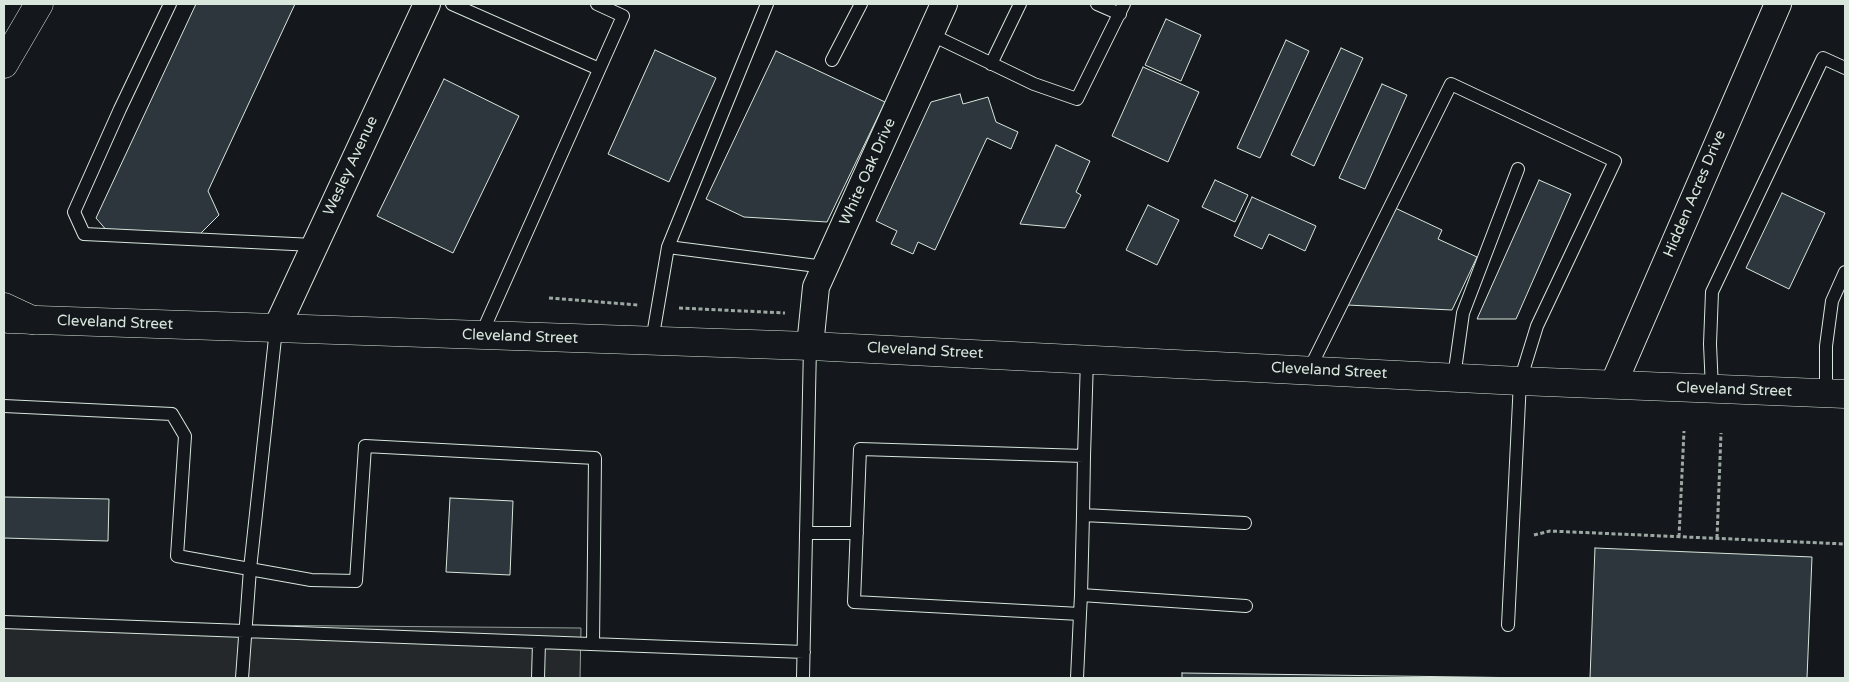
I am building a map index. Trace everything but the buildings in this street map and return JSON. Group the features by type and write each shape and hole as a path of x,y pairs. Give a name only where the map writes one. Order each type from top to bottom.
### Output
{"main road":[{"path":"4,64 39,4"},
{"path":"4,308 32,320"},
{"name":"Cleveland Street","path":"4,319 810,346 1520,381 1836,393"}],"street":[{"name":"Wesley Avenue","path":"276,329 427,4"},
{"name":"White Oak Drive","path":"810,346 816,287 944,4"},
{"name":"Hidden Acres Drive","path":"1613,385 1778,4"}],"lane":[{"path":"170,4 120,108 74,212 84,234 314,245"},
{"path":"452,4 599,70"},
{"path":"481,335 623,16 597,4"},
{"path":"832,60 861,4"},
{"path":"990,64 1020,4"},
{"path":"930,34 1034,84 1077,99 1122,9 1096,4"},
{"path":"652,341 668,247 762,5"},
{"path":"1712,389 1710,344 1712,292 1823,58 1845,68"},
{"path":"1309,370 1451,84 1615,161 1537,326 1520,381 1508,626"},
{"path":"1454,377 1463,313 1518,168"},
{"path":"668,247 825,267"},
{"path":"1836,393 1826,346 1832,301 1845,272"},
{"path":"242,678 250,569 276,329"},
{"path":"803,678 810,346"},
{"path":"1077,678 1087,359"},
{"path":"4,406 172,414 185,436 178,556 311,580 356,580 365,446 595,458 593,644"},
{"path":"1080,614 854,602 860,449 1084,456"},
{"path":"1083,515 1245,523"},
{"path":"806,533 857,533"},
{"path":"1081,595 1246,606"},
{"path":"4,622 804,652"},
{"path":"538,678 539,642"}],"path":[{"path":"549,298 813,314"},
{"path":"1679,537 1684,431"},
{"path":"1717,538 1721,433"},
{"path":"1535,534 1550,531 1845,544"}],"shaded area":[{"path":"4,623 581,628 580,678 4,678"}]}
